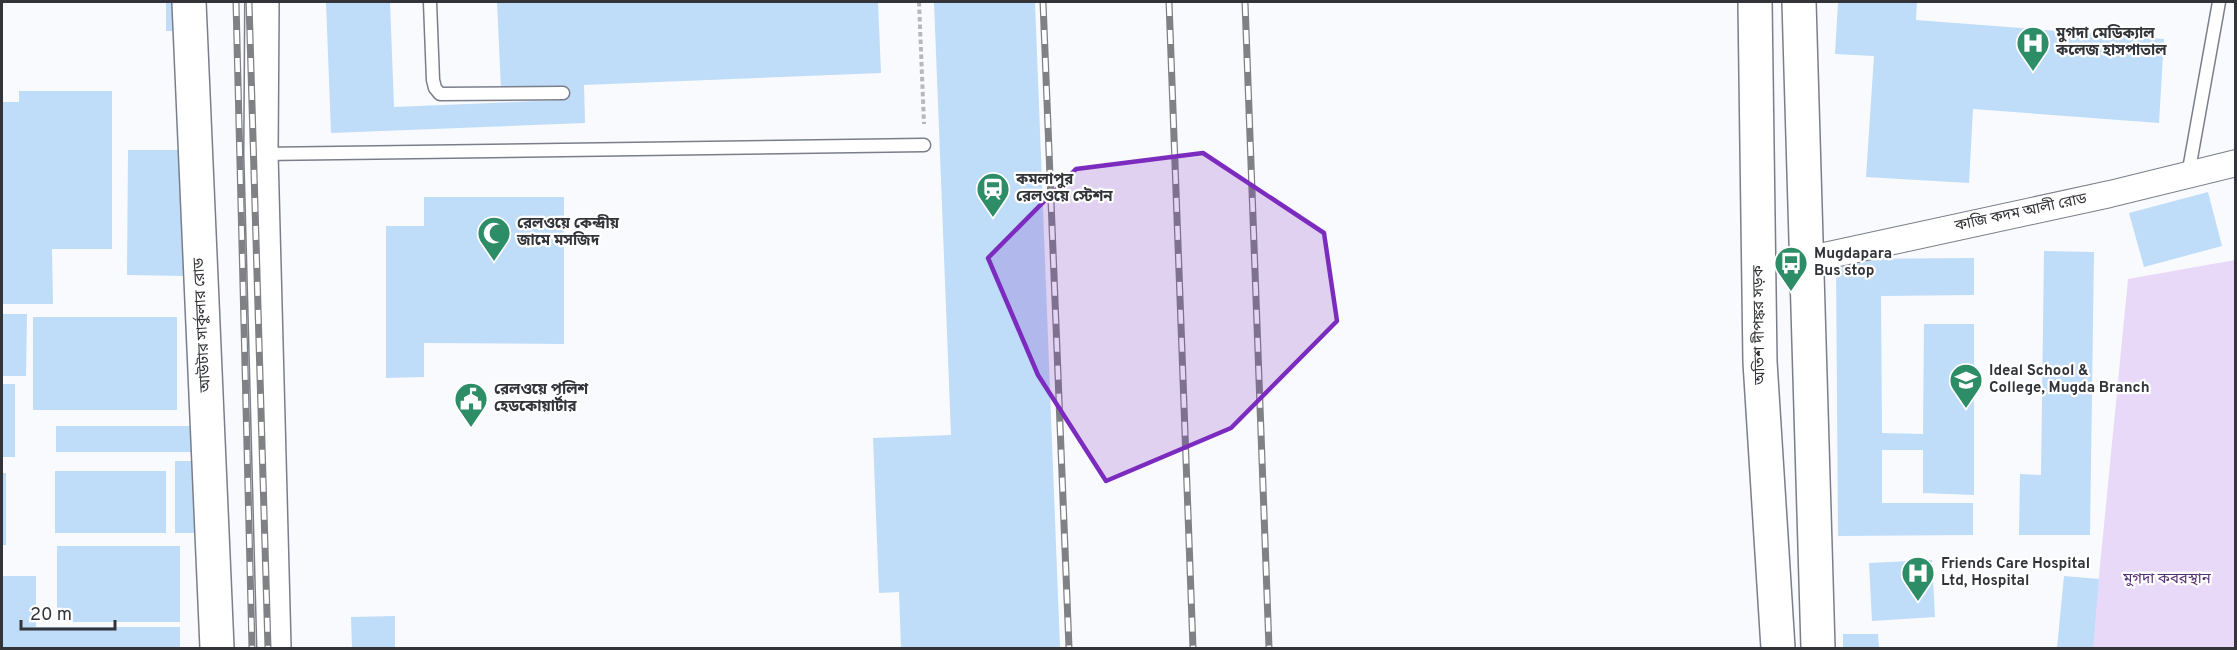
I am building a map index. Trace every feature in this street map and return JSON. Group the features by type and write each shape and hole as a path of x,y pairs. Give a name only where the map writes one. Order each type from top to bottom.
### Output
{"main road":[{"name":"আউটার সার্কুলার রোড","path":"189,2 217,648"},
{"path":"262,2 261,154 274,648"},
{"name":"অতিশ দীপঙ্কর সড়ক","path":"1755,2 1760,362 1778,648"},
{"path":"1799,2 1818,648"},
{"path":"1759,259 1806,261"}],"street":[{"name":"কাজি কদম আলী রোড","path":"1806,261 2110,194 2235,163"}],"lane":[{"path":"430,2 433,80 440,94 563,93"},
{"path":"2188,175 2219,2"},
{"path":"261,154 924,145"}],"path":[{"path":"919,2 924,145"}],"highlighted area":[{"path":"1203,153 1324,233 1337,321 1231,428 1106,481 1038,375 988,258 1076,169"}],"green space":[{"name":"মুগদা কবরস্থান","path":"2235,260 2235,648 2092,648 2128,279"}],"building":[{"path":"166,2 192,2 191,31 166,31"},
{"path":"326,2 390,2 394,107 563,100 563,87 501,89 497,2 878,2 881,73 584,85 585,123 331,133"},
{"name":"কমলাপুর রেলওয়ে স্টেশন","path":"934,2 1035,2 1060,648 901,648 899,592 879,593 873,438 951,435"},
{"path":"1838,2 1917,2 1916,20 2164,39 2159,123 1973,109 1969,183 1866,177 1874,56 1835,54"},
{"path":"19,91 112,91 112,249 52,249 53,304 2,304 2,102 19,102"},
{"path":"128,150 186,150 185,276 127,275"},
{"path":"2208,192 2222,246 2144,267 2129,213"},
{"path":"424,197 564,197 564,344 424,343 424,377 386,378 386,226 424,226"},
{"path":"2044,251 2094,252 2090,535 2019,535 2020,474 2041,475"},
{"path":"1974,258 1974,295 1881,296 1882,433 1923,434 1924,324 1974,324 1974,495 1923,493 1923,450 1882,450 1882,503 1973,503 1973,535 1838,536 1836,259"},
{"path":"2,314 27,314 26,376 2,376"},
{"path":"33,317 177,317 177,410 33,410"},
{"path":"2,384 15,384 15,457 2,457"},
{"path":"56,426 205,426 205,452 56,452"},
{"path":"175,461 215,461 214,533 175,533"},
{"path":"55,471 166,471 166,533 55,533"},
{"path":"2,473 6,473 6,545 2,545"},
{"path":"57,546 180,546 180,622 57,622"},
{"path":"1932,560 1935,617 1872,621 1869,563"},
{"path":"2,576 36,576 36,627 180,627 180,648 2,648"},
{"path":"2064,576 2099,579 2093,648 2057,648"},
{"path":"395,616 395,648 352,648 351,617"},
{"path":"1843,634 1878,634 1879,648 1843,648"}],"railway":[{"path":"236,2 252,648"},
{"path":"249,2 268,648"},
{"path":"1043,2 1069,648"},
{"path":"1169,2 1193,648"},
{"path":"1245,2 1269,648"}],"place":[{"name":"মুগদা মেডিক্যাল কলেজ হাসপাতাল","path":"2033,72"},
{"name":"কমলাপুর রেলওয়ে স্টেশন","path":"993,218"},
{"name":"রেলওয়ে কেন্দ্রীয় জামে মসজিদ","path":"494,262"},
{"name":"Mugdapara Bus stop","path":"1791,292"},
{"name":"Ideal School & College, Mugda Branch","path":"1966,409"},
{"name":"রেলওয়ে পুলিশ হেডকোয়ার্টার","path":"471,428"},
{"name":"Friends Care Hospital Ltd, Hospital","path":"1918,602"}]}
